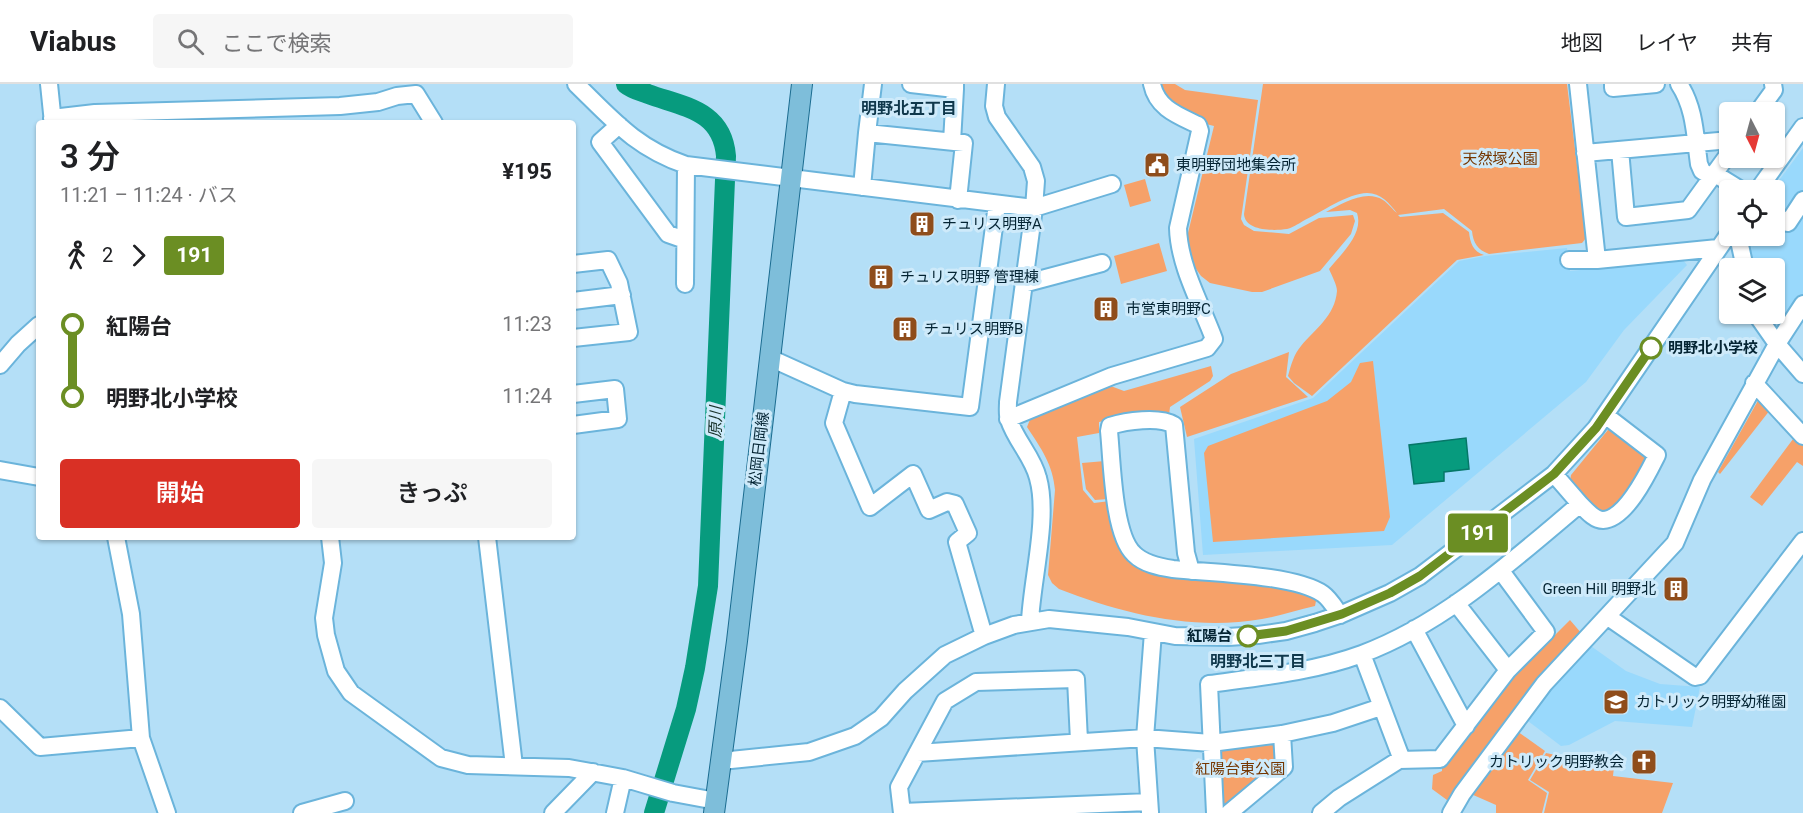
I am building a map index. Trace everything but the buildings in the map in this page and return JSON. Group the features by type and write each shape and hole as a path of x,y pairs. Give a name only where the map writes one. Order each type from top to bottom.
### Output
{"main road":[{"name":"松岡日岡線","path":"715,807 802,84"}],"street":[{"path":"49,84 52,120"},
{"path":"576,84 638,142 658,154 686,165 1034,208 1112,184"},
{"path":"862,188 873,84"},
{"path":"911,84 955,86 952,142"},
{"path":"996,84 994,106 998,117 1032,167 1036,181 1012,363 1008,419 1033,464 1041,493 1042,519 1030,621"},
{"path":"1008,419 1112,375 1206,348 1214,339 1183,259 1178,228 1200,131 1198,125 1168,111 1155,95 1152,84"},
{"path":"1578,84 1598,260"},
{"path":"1613,84 1613,88 1656,84"},
{"path":"1679,84 1690,104 1702,171 1722,180"},
{"path":"1765,102 1774,90 1773,84"},
{"path":"57,120 95,113 340,106 378,102 397,96 416,94 432,120"},
{"path":"619,125 600,142 668,234 686,240"},
{"path":"1765,180 1803,127"},
{"path":"867,134 964,143 958,200"},
{"path":"1586,153 1719,141"},
{"path":"1620,150 1626,217 1688,210 1719,167"},
{"path":"685,284 686,165"},
{"path":"1785,221 1788,223 1803,200"},
{"path":"770,358 843,391 866,396 970,407 997,204"},
{"path":"1569,260 1598,260 1718,248"},
{"path":"721,761 809,752 855,736 881,718 905,691 945,656 984,636 1030,621 1065,620 1198,637 1258,635 1286,631 1340,615 1390,593 1420,576 1554,474 1596,428 1718,248"},
{"path":"576,264 608,260 619,283 629,332 576,338"},
{"path":"1023,284 1102,263"},
{"path":"576,301 622,295"},
{"path":"1451,813 1489,757 1544,684 1675,543 1702,480 1754,384 1803,304"},
{"path":"1763,324 1803,374"},
{"path":"0,365 36,328"},
{"path":"1754,384 1803,436"},
{"path":"576,394 615,389 618,419 576,424"},
{"path":"843,391 834,423 870,507 913,474 929,510 948,502 956,506 968,533 957,542 984,636"},
{"path":"1554,474 1580,504 1596,518 1603,520 1610,518 1627,506 1657,455 1605,415"},
{"path":"1191,571 1186,553 1174,425 1166,420 1122,422 1110,426 1118,522 1131,552 1158,567 1191,571 1280,580 1311,588 1324,594 1340,615"},
{"path":"0,470 36,476"},
{"path":"1215,813 1209,684 1300,672 1362,654 1414,629 1456,603 1501,570 1580,504"},
{"path":"117,540 131,614 141,738 167,813"},
{"path":"330,540 333,563 324,618 336,671 351,693 441,758 468,765 569,768 593,772 622,778 715,807"},
{"path":"487,540 514,766"},
{"path":"1608,617 1695,677 1700,676 1803,541"},
{"path":"1321,813 1362,782 1402,760 1440,759 1508,670 1546,632 1501,570"},
{"path":"1456,603 1508,670"},
{"path":"1414,629 1466,726"},
{"path":"1079,741 1076,679 976,682 945,701 899,787 902,813 1149,807 1145,738 1153,632"},
{"path":"1362,654 1402,760"},
{"path":"917,753 1145,738 1211,743 1282,734 1333,723 1381,707"},
{"path":"0,708 40,747 141,738"},
{"path":"1229,813 1284,767 1282,734"},
{"path":"553,813 593,772"},
{"path":"615,813 622,778"},
{"path":"310,812 345,801"}],"shaded area":[{"path":"1803,148 1803,299 1779,336 1769,324 1785,324 1785,258 1746,258 1743,246 1785,246 1785,180 1779,180"},
{"name":"明野北小学校","path":"1567,248 1570,271 1683,260 1687,265 1624,330 1586,382 1392,545 1203,555 1194,439 1313,398 1459,261 1485,256"},
{"path":"1466,438 1469,469 1444,472 1444,481 1414,484 1409,445"},
{"name":"カトリック明野幼稚園","path":"1588,644 1626,671 1660,684 1700,687 1692,727 1615,721 1569,745 1561,746 1524,718"}],"green space":[{"path":"1157,84 1175,84 1185,90 1258,100 1241,219 1244,225 1254,231 1289,234 1319,218 1353,215 1355,221 1351,234 1320,271 1262,292 1210,283 1201,276 1192,263 1187,247 1188,233 1214,126 1202,123 1203,117 1171,108"},
{"name":"天然塚公園","path":"1263,84 1567,84 1586,238 1582,243 1489,254 1477,246 1472,231 1444,209 1398,215 1400,217 1443,213 1469,232 1473,246 1477,252 1484,255 1457,260 1312,396 1288,376 1299,349 1324,321 1332,308 1337,291 1329,269 1350,243 1358,221 1357,213 1350,210 1326,212 1354,199 1369,196 1383,200 1397,213 1381,197 1367,193 1351,196 1287,229 1268,230 1249,224 1244,214"},
{"path":"1145,179 1151,201 1130,207 1124,185"},
{"path":"1159,243 1167,271 1121,284 1114,256"},
{"path":"1289,352 1286,377 1308,397 1187,437 1180,407 1231,374"},
{"path":"1373,361 1390,517 1384,531 1213,542 1204,453 1208,446 1327,401 1351,382 1360,363"},
{"path":"1211,366 1213,376 1210,381 1170,407 1169,415 1122,417 1099,422 1099,433 1077,437 1083,490 1094,503 1110,501 1129,559 1312,594 1316,601 1315,606 1269,618 1210,623 1133,613 1059,589 1048,575 1054,481 1046,457 1027,427 1031,417 1108,385 1124,391"},
{"path":"1760,397 1770,410 1720,474 1718,472"},
{"path":"1612,425 1650,457 1627,496 1605,512 1594,507 1570,481 1571,475"},
{"path":"1796,435 1803,443 1803,466 1797,462 1762,506 1750,497"},
{"path":"1105,461 1108,499 1095,500 1086,489 1082,463"},
{"path":"1570,620 1582,634 1453,799 1447,800 1432,789 1433,775 1442,771 1442,767 1518,672"},
{"path":"1514,729 1545,751 1528,780 1547,793 1542,813 1496,813 1496,805 1471,794"},
{"name":"紅陽台東公園","path":"1273,745 1279,751 1279,762 1223,809 1218,804 1217,756 1223,750"},
{"path":"1546,753 1614,767 1613,776 1673,783 1662,813 1544,813 1549,792 1530,780"}],"waterway":[{"name":"原川","path":"626,84 639,91 687,107 709,120 723,141 726,156 708,586 686,709 654,813"}],"bus line":[{"name":"191","path":"1248,636 1286,631 1342,614 1390,593 1420,576 1554,474 1596,428 1651,348"}],"place":[{"name":"東明野団地集会所","path":"1157,165"},
{"name":"チュリス明野A","path":"922,224"},
{"name":"チュリス明野 管理棟","path":"881,277"},
{"name":"市営東明野C","path":"1106,309"},
{"name":"チュリス明野B","path":"905,329"},
{"name":"明野北小学校","path":"1651,348"},
{"name":"Green Hill 明野北","path":"1676,589"},
{"name":"紅陽台","path":"1248,636"},
{"name":"カトリック明野幼稚園","path":"1616,702"},
{"name":"カトリック明野教会","path":"1644,762"}],"district":[{"name":"明野北五丁目","path":"909,108"},
{"name":"明野北三丁目","path":"1258,661"}]}
